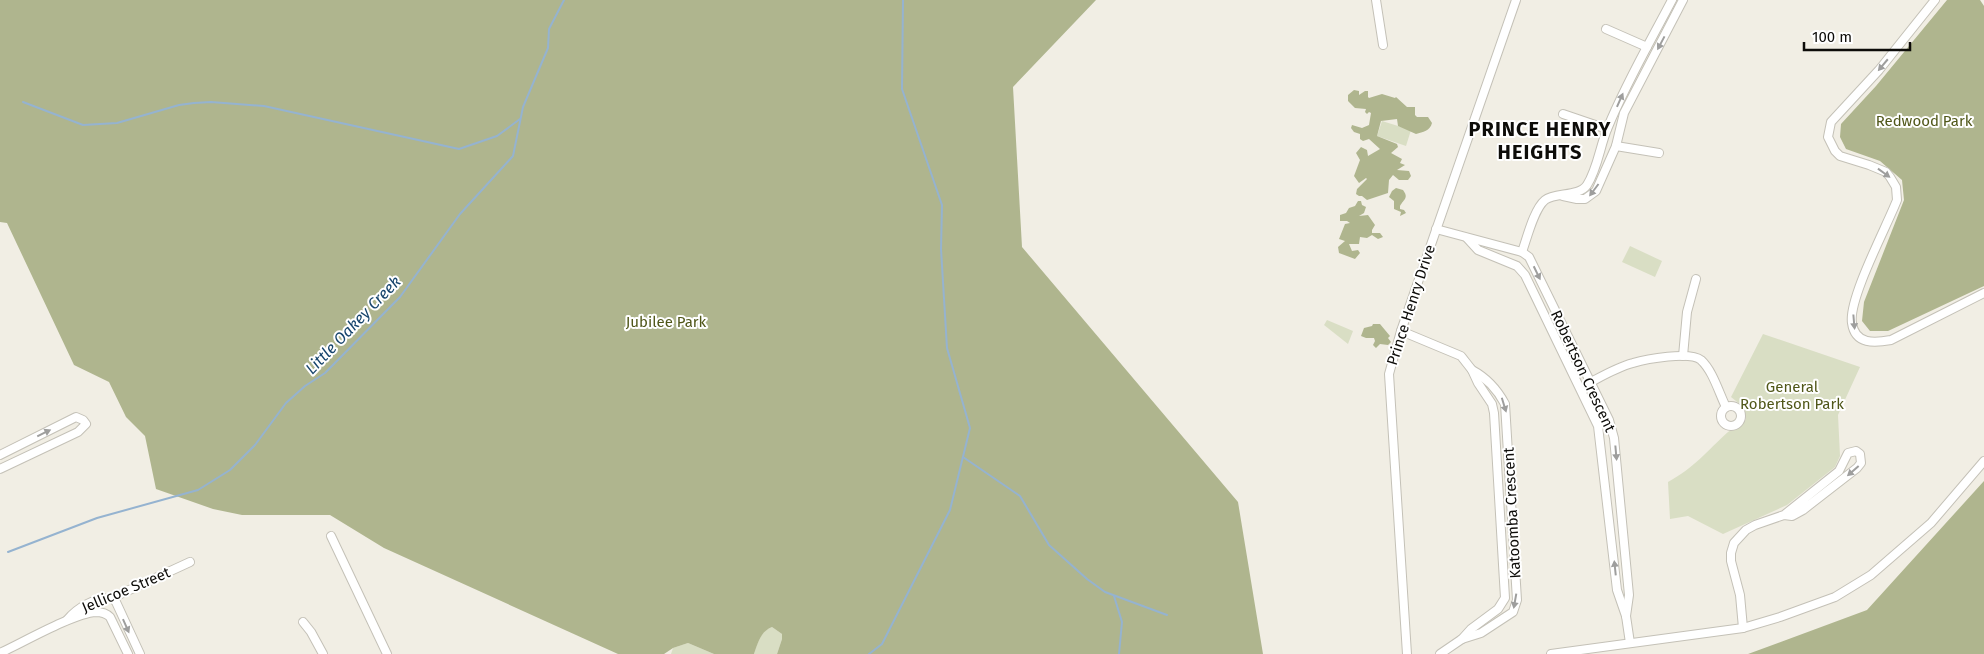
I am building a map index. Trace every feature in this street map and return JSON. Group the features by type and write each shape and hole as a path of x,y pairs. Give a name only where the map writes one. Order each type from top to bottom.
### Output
{"street":[{"path":"1376,0 1383,45"},
{"name":"Prince Henry Drive","path":"1407,654 1389,374 1401,331 1516,0"},
{"path":"1522,252 1538,208 1546,199 1563,196 1586,187 1592,177 1607,129 1625,87 1672,0"},
{"path":"1563,196 1577,199 1591,196 1596,191 1616,146 1624,113 1684,0"},
{"path":"1936,0 1879,70 1831,122 1828,137 1834,151 1840,156 1880,169 1890,177 1896,187 1897,200 1858,292 1852,322 1858,337 1868,342 1875,343 1891,340 1984,293"},
{"path":"1606,29 1647,47"},
{"path":"1563,114 1607,129"},
{"path":"1616,146 1659,153"},
{"name":"Robertson Crescent","path":"1436,229 1522,252 1529,257 1591,382 1609,420 1614,438 1629,595 1626,616"},
{"name":"Robertson Crescent","path":"1466,238 1478,250 1517,266 1525,275 1598,426 1617,590 1626,616 1630,643"},
{"path":"1683,356 1687,312 1696,278"},
{"name":"Katoomba Crescent","path":"1401,331 1461,356 1472,370 1494,412 1506,588 1505,598 1498,609 1471,628 1462,640"},
{"path":"1591,382 1634,363 1693,356 1700,359 1705,365 1726,407"},
{"name":"Katoomba Crescent","path":"1440,654 1462,640 1482,633 1513,612 1517,600 1505,404 1485,376 1472,370"},
{"path":"0,455 76,416 86,424 78,432 0,469"},
{"path":"1743,628 1740,595 1731,562 1734,543 1746,530 1784,515 1839,471 1848,453 1856,451 1860,454 1861,463 1857,468 1803,510 1792,516 1784,515"},
{"path":"1551,654 1743,628 1780,618 1835,597 1861,582 1931,522 1984,459"},
{"path":"331,536 387,654"},
{"name":"Jellicoe Street","path":"65,622 73,613 87,604 103,598 112,598 190,562"},
{"path":"112,598 116,602 140,654"},
{"name":"Jellicoe Street","path":"0,653 65,622 88,613 98,612 106,613 110,617 128,654"},
{"path":"303,622 323,654"}],"green space":[{"name":"Jubilee Park","path":"0,0 1096,0 1013,87 1022,247 1238,502 1263,654 777,654 782,634 772,627 762,635 754,654 714,654 688,643 673,648 664,654 618,654 384,548 330,515 242,515 213,509 156,489 145,436 126,417 109,382 74,365 7,223 0,222"},
{"name":"Redwood Park","path":"1947,0 1980,0 1984,6 1984,286 1888,331 1870,331 1862,321 1864,302 1904,200 1902,180 1880,161 1846,149 1840,137 1841,124 1876,86"},
{"path":"1354,90 1359,91 1359,95 1368,91 1369,98 1382,94 1396,97 1407,107 1415,107 1415,115 1417,117 1428,117 1432,123 1424,132 1416,134 1398,126 1397,119 1381,121 1377,136 1397,144 1398,147 1391,153 1402,159 1400,163 1405,165 1397,170 1409,171 1411,176 1408,180 1399,180 1393,175 1389,180 1388,193 1367,200 1356,194 1357,189 1367,179 1359,183 1354,176 1360,160 1356,153 1361,147 1367,150 1368,156 1380,149 1369,139 1363,141 1360,139 1360,134 1354,132 1351,128 1352,125 1362,128 1369,125 1371,113 1367,114 1365,112 1366,109 1355,108 1348,101 1348,95"},
{"path":"1382,121 1411,130 1406,146 1377,136"},
{"path":"1396,188 1403,190 1406,195 1400,209 1406,213 1400,216 1401,212 1394,209 1394,201 1389,197"},
{"path":"1358,201 1361,201 1362,205 1366,207 1364,213 1359,216 1368,215 1375,225 1372,233 1380,233 1383,237 1378,239 1372,235 1367,238 1360,237 1359,244 1349,244 1352,251 1358,250 1360,253 1355,259 1339,253 1338,247 1345,241 1339,239 1345,224 1350,223 1340,221 1340,215 1355,206"},
{"path":"1630,246 1662,261 1655,277 1622,262"},
{"path":"1327,320 1353,331 1348,344 1324,325"},
{"path":"1373,324 1380,324 1390,336 1388,338 1391,342 1388,345 1380,344 1376,348 1373,345 1374,338 1361,336 1364,328"},
{"name":"General Robertson Park","path":"1763,334 1860,367 1838,415 1840,456 1835,467 1787,505 1723,534 1688,516 1670,519 1668,482 1693,465 1728,432 1746,419 1741,405 1731,397"},
{"path":"1984,481 1984,654 1748,654 1867,610"},
{"path":"772,627 782,634 777,654 754,654 762,635"},
{"path":"688,643 714,654 671,654 673,648"}],"waterway":[{"name":"Little Oakey Creek","path":"8,552 97,518 198,490 230,470 255,445 286,403 305,386 325,373 400,297 460,214 513,156 523,107 548,48 549,29 564,0"},
{"path":"869,654 882,644 950,510 970,428 947,348 941,249 942,205 902,89 903,0"},
{"path":"23,102 83,125 117,123 179,105 194,103 211,102 264,106 459,149 497,136 520,119"},
{"path":"963,457 1020,496 1049,545 1087,579 1105,592 1167,615"},
{"path":"1114,596 1122,622 1119,654"}],"district":[{"name":"PRINCE HENRY HEIGHTS","path":"1540,140"}]}
